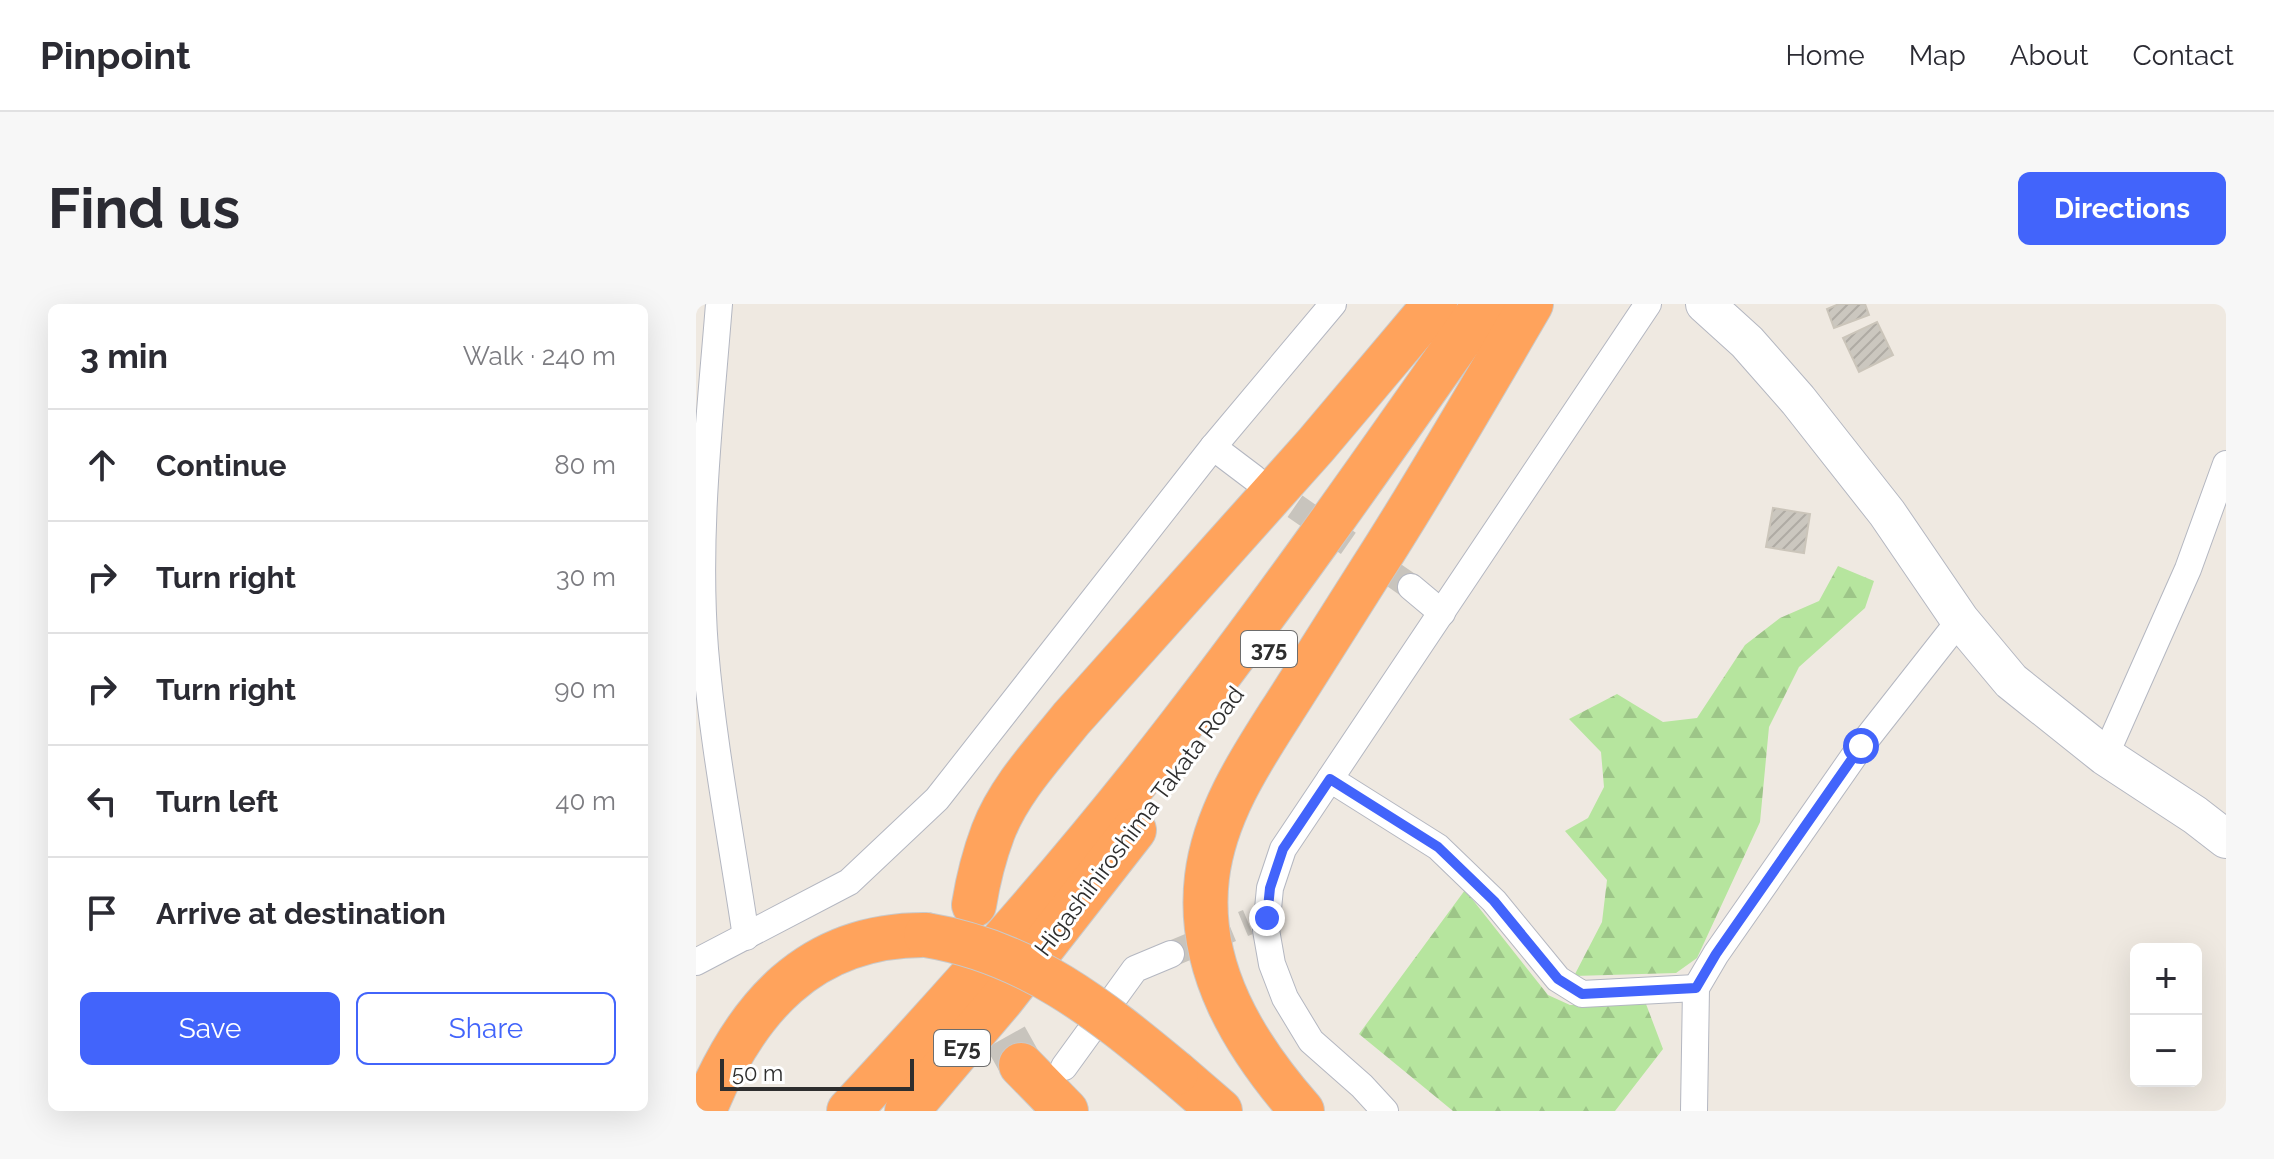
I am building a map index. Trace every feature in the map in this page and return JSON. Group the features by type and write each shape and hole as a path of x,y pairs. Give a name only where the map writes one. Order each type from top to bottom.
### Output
{"highway":[{"path":"974,905 980,871 994,830 1013,794 1036,763 1071,719 1316,445 1435,304"},
{"name":"Higashihiroshima Takata Road","path":"999,972 1081,849 1180,727 1485,304"},
{"name":"Higashihiroshima Takata Road","path":"999,972 1107,865 1311,593 1510,304"},
{"path":"1302,1111 1256,1053 1238,1024 1224,992 1208,933 1206,906 1207,876 1214,844 1225,812 1256,752 1412,506 1531,304"},
{"path":"704,1111 742,1035 760,1011 797,974 819,960 868,940 898,935 957,940 984,948 1043,975 1096,1010 1220,1111"},
{"name":"E75","path":"849,1111 931,1022 999,972"},
{"name":"E75","path":"907,1111 961,1050 999,972"},
{"path":"1021,1065 1066,1111"}],"street":[{"path":"719,304 702,519 707,753 746,937"},
{"path":"696,962 849,882 937,799 1213,447 1333,304"},
{"path":"1385,1111 1311,1041 1285,998 1272,964 1266,930 1258,920 1283,849 1648,304"},
{"path":"1705,304 1747,342 1798,400 1887,513 1960,620 2011,681 2105,756 2226,839"},
{"path":"1213,447 1254,478"},
{"path":"2105,756 2188,569 2226,464"},
{"path":"1411,587 1442,613"},
{"path":"1694,1111 1696,988 1716,954 1861,746 1960,620"},
{"path":"1330,779 1438,847 1494,901 1558,979 1582,994 1696,988"},
{"path":"1064,1067 1135,969 1171,954"}],"green space":[{"path":"1838,566 1874,581 1865,608 1799,667 1769,727 1760,822 1697,958 1676,973 1574,976 1602,922 1607,880 1565,831 1588,818 1604,787 1601,752 1569,719 1617,694 1663,722 1697,718 1745,645 1780,618 1819,601"},
{"path":"1465,890 1548,995 1570,1005 1646,1004 1663,1049 1615,1111 1453,1111 1359,1034"}],"building":[{"path":"1839,304 1865,304 1869,315 1834,328 1827,309"},
{"path":"1877,322 1893,355 1859,372 1843,338"},
{"path":"1773,508 1810,514 1804,553 1766,547"}],"tunnel":[{"path":"1263,484 1411,587"},
{"path":"1171,954 1248,922"},
{"path":"979,977 997,1022 1021,1065"}],"route":[{"path":"1267,918 1270,888 1283,849 1330,779 1438,847 1494,901 1558,979 1582,994 1696,988 1716,954 1861,746"}]}
